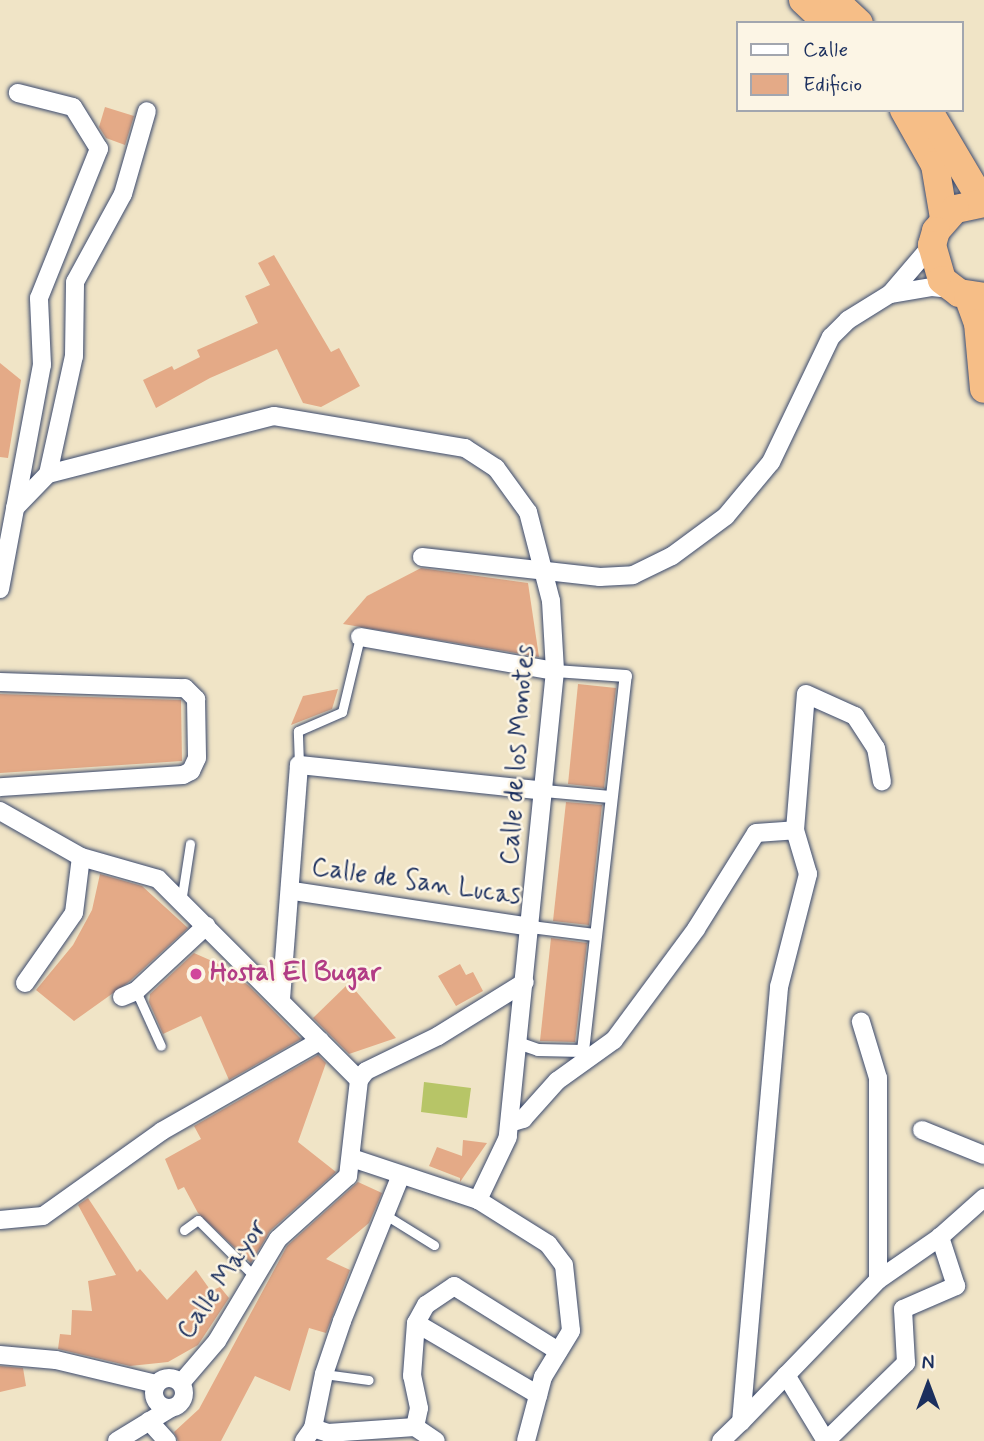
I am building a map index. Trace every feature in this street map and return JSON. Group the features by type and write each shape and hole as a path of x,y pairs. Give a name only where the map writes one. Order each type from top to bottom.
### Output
{"highway":[{"path":"803,0 826,21"},
{"path":"834,0 857,21"},
{"path":"905,112 935,165 944,218 932,245 936,270 968,294 978,323 984,389"},
{"path":"929,112 984,203 968,204 944,218"}],"street":[{"path":"0,589 42,365 39,298 99,149 73,107 18,93"},
{"path":"15,508 48,474 74,356 75,282 123,194 147,111"},
{"path":"422,557 516,566 546,574 633,575 673,556 726,516 771,462 831,337 848,320 890,294 932,245"},
{"path":"890,294 932,287 968,294"},
{"name":"Calle de los Monotes","path":"48,474 259,416 293,416 449,444 482,458 514,488 532,521 546,574 555,671 510,1123 503,1150 478,1200"},
{"path":"360,637 555,671 626,676 594,935 583,1051 538,1050 518,1043"},
{"path":"0,682 185,688 196,699 197,758 191,771 183,775 0,787"},
{"path":"741,1422 779,987 808,874 795,830 806,694 855,716 876,748 881,781"},
{"path":"281,999 293,891 288,879 299,765 610,797"},
{"path":"0,811 80,857 158,879 281,999 359,1080"},
{"path":"510,1123 523,1119 558,1081 614,1040 696,929 756,833 795,830"},
{"path":"25,983 74,913 80,857"},
{"name":"Calle de San Lucas","path":"293,891 531,927"},
{"path":"129,994 206,926"},
{"path":"531,927 594,935"},
{"path":"525,982 438,1036 366,1071 359,1080 352,1158 478,1200 548,1244 561,1258 572,1322 538,1395 526,1441"},
{"path":"861,1022 878,1078 878,1280"},
{"path":"0,1219 17,1222 43,1216 162,1131 320,1041"},
{"path":"922,1130 984,1155"},
{"name":"Calle Mayor","path":"181,1383 218,1341 282,1235 342,1181 352,1158"},
{"path":"401,1174 324,1374 319,1436 415,1427 436,1441"},
{"path":"722,1441 878,1280 940,1237 984,1198"},
{"path":"786,1375 825,1441 906,1363 903,1309 956,1286 940,1237"},
{"path":"415,1427 419,1408 412,1376 416,1323 426,1305 454,1286 558,1351"},
{"path":"416,1323 538,1395"},
{"path":"0,1355 56,1360 156,1384 169,1377 181,1383 183,1399 117,1441"},
{"path":"156,1384 154,1398 171,1408"},
{"path":"149,1421 167,1441"}],"lane":[{"path":"299,765 298,731 342,712 360,637"},
{"path":"181,902 190,844"},
{"path":"129,994 161,1046"},
{"path":"384,1214 434,1245"},
{"path":"184,1230 198,1220 255,1277"},
{"path":"324,1374 369,1380"}],"green space":[{"path":"424,1082 471,1088 467,1118 421,1112"}],"building":[{"path":"105,107 134,116 125,145 106,138 99,127"},
{"path":"274,255 331,352 339,348 360,386 321,407 303,403 277,349 210,378 156,408 143,380 172,366 174,370 200,357 197,350 258,323 245,296 270,285 258,263"},
{"path":"0,363 21,380 8,458 0,457"},
{"path":"421,568 528,583 539,657 343,624 367,596"},
{"path":"578,684 616,688 604,788 568,784"},
{"path":"338,689 332,709 291,725 303,696"},
{"path":"0,694 181,700 182,761 0,773"},
{"path":"566,802 602,805 589,925 553,921"},
{"path":"100,874 142,886 188,928 130,981 74,1021 36,990 73,945 92,910"},
{"path":"551,938 587,943 575,1042 540,1041"},
{"path":"194,953 221,965 249,986 301,1039 229,1080 201,1016 163,1034 149,1002 150,994"},
{"path":"460,964 466,975 473,972 483,991 456,1006 438,976"},
{"path":"349,983 396,1038 349,1054 313,1018"},
{"path":"318,1055 326,1063 298,1142 336,1172 270,1231 251,1263 198,1213 184,1187 178,1190 165,1159 201,1139 194,1126"},
{"path":"463,1140 487,1143 460,1182 460,1178 429,1166 437,1147 462,1156"},
{"path":"358,1182 382,1193 369,1223 326,1259 350,1270 326,1333 309,1328 290,1391 255,1376 221,1441 178,1441 174,1432 199,1409 287,1246"},
{"path":"88,1198 137,1272 140,1269 167,1300 196,1270 211,1291 220,1287 229,1298 198,1345 168,1362 130,1366 58,1349 60,1334 71,1335 72,1310 92,1311 88,1281 116,1275 78,1205"},
{"path":"0,1366 23,1368 26,1386 0,1392"}],"place":[{"name":"Hostal El Bugar","path":"196,974"}]}
